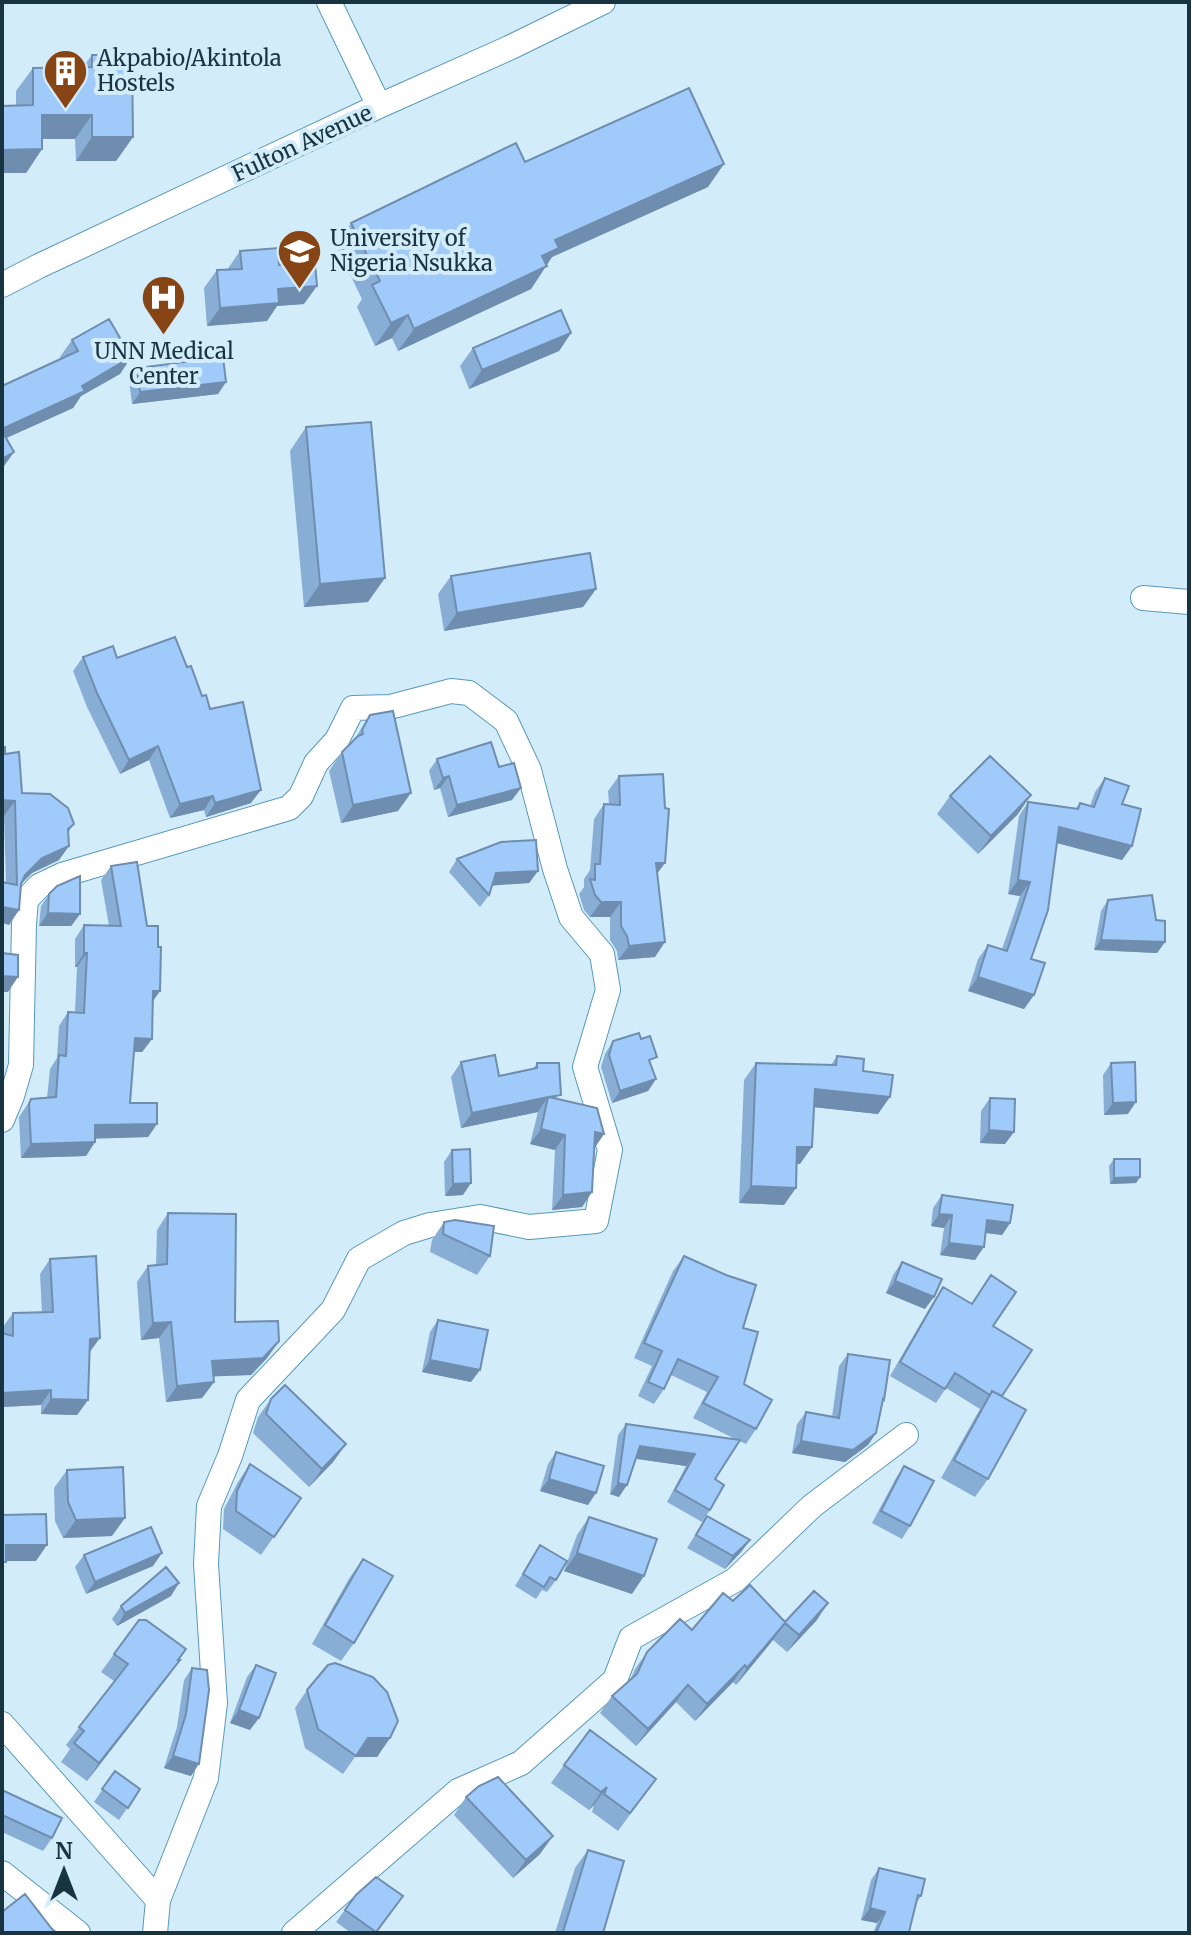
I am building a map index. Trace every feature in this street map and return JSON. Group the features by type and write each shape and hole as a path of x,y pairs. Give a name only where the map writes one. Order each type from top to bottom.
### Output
{"street":[{"path":"329,2 379,106"},
{"name":"Fulton Avenue","path":"2,285 603,2"},
{"path":"1143,598 1189,602"},
{"path":"2,1120 21,1065 26,900 39,886 62,875 289,808 301,796 316,763 337,740 353,708 390,707 451,691 469,693 506,721 529,770 571,917 602,954 608,990 585,1067 610,1150 596,1221 529,1227 480,1217 430,1225 404,1233 359,1259 333,1310 248,1400 230,1456 209,1506 206,1564 215,1703 206,1778 158,1900 155,1933"},
{"path":"294,1933 458,1791 521,1763 615,1680 631,1638 735,1580 812,1506 906,1435"},
{"path":"2,1724 158,1900"},
{"path":"2,1873 78,1933"}],"building":[{"path":"92,55 132,55 133,137 92,137 92,115 42,115 42,149 2,150 2,106 33,105 33,68 92,67"},
{"path":"689,88 724,164 555,240 559,248 542,256 547,266 414,329 408,315 391,323 372,285 380,281 351,223 516,143 525,162"},
{"path":"278,248 279,265 315,263 317,286 278,289 279,303 220,308 217,270 242,269 240,251"},
{"path":"561,310 571,333 482,370 473,348"},
{"path":"109,319 131,357 82,386 85,391 2,429 2,386 78,351 72,340"},
{"path":"223,357 226,382 140,392 137,368"},
{"path":"371,422 385,578 320,584 306,427"},
{"path":"2,431 14,452 2,459"},
{"path":"590,553 596,589 457,613 451,576"},
{"path":"175,637 187,667 191,666 202,696 206,695 210,709 243,702 261,790 215,803 213,796 180,804 158,746 129,760 83,657 113,646 117,658"},
{"path":"393,711 411,793 353,805 342,752 363,734 370,715"},
{"path":"491,742 499,767 514,763 521,788 457,805 449,776 443,778 437,759"},
{"path":"2,747 5,747 5,754 19,752 22,793 50,794 68,808 74,824 68,829 69,846 42,858 25,875 21,884 19,910 2,907 2,882 17,885 15,801 2,800"},
{"path":"990,756 1031,795 991,836 950,796"},
{"path":"663,774 665,808 669,809 665,863 656,863 665,942 629,946 621,926 621,902 601,902 590,879 595,880 595,864 600,864 604,804 620,805 619,776"},
{"path":"1105,778 1129,786 1122,804 1141,809 1132,846 1059,827 1048,910 1031,959 1045,963 1034,995 978,977 988,945 1007,951 1030,882 1018,880 1028,802 1078,809 1080,803 1094,807"},
{"path":"536,840 538,871 496,873 489,895 457,859 501,842"},
{"path":"137,862 147,926 158,926 160,991 153,991 152,1039 135,1038 130,1103 157,1103 157,1124 95,1125 95,1142 31,1144 31,1099 56,1097 59,1055 66,1056 68,1012 84,1013 87,953 84,953 84,925 121,926 111,866"},
{"path":"80,876 80,914 48,913 49,894 57,886"},
{"path":"1152,895 1156,920 1165,921 1165,942 1101,940 1108,900"},
{"path":"2,953 18,955 18,977 2,976"},
{"path":"639,1033 641,1039 650,1036 657,1057 649,1060 656,1079 620,1091 609,1055 613,1041"},
{"path":"495,1055 499,1076 537,1068 537,1063 559,1063 561,1095 549,1097 597,1108 604,1134 595,1132 592,1192 563,1195 565,1135 541,1129 548,1097 472,1113 461,1062"},
{"path":"837,1056 864,1059 863,1071 893,1075 890,1097 815,1089 812,1147 797,1147 796,1188 751,1186 756,1063 836,1065"},
{"path":"1135,1062 1136,1102 1113,1103 1111,1063"},
{"path":"990,1098 1015,1099 1014,1132 989,1130"},
{"path":"470,1149 471,1183 453,1184 452,1150"},
{"path":"1114,1159 1140,1159 1140,1177 1114,1178"},
{"path":"942,1195 1013,1205 1010,1223 987,1220 984,1247 949,1243 952,1215 939,1214"},
{"path":"168,1213 236,1214 235,1322 278,1321 279,1341 263,1358 212,1361 214,1382 177,1386 171,1322 153,1323 148,1266 167,1264"},
{"path":"455,1220 494,1226 490,1256 443,1234 444,1222"},
{"path":"96,1256 100,1338 90,1339 88,1400 51,1399 51,1390 2,1393 2,1333 13,1336 13,1313 53,1312 50,1259"},
{"path":"684,1256 756,1285 743,1328 758,1332 744,1384 772,1400 756,1429 703,1403 718,1377 678,1359 664,1389 648,1382 662,1351 644,1343"},
{"path":"902,1262 942,1279 934,1297 895,1281"},
{"path":"991,1275 1016,1292 993,1326 1032,1350 1002,1396 992,1391 990,1395 955,1373 945,1389 900,1362 943,1287 972,1304"},
{"path":"438,1320 488,1330 480,1370 430,1360"},
{"path":"848,1354 890,1360 876,1433 853,1450 801,1441 806,1412 839,1418"},
{"path":"285,1385 346,1444 322,1469 266,1414 271,1399"},
{"path":"992,1391 1026,1410 988,1479 954,1460"},
{"path":"626,1424 740,1440 715,1479 724,1485 710,1510 675,1490 695,1454 640,1446 627,1485 618,1483"},
{"path":"556,1452 604,1466 596,1493 549,1479"},
{"path":"250,1464 301,1498 274,1537 236,1511 237,1491"},
{"path":"904,1466 934,1481 910,1526 881,1511"},
{"path":"123,1467 125,1518 76,1520 68,1502 67,1470"},
{"path":"46,1514 47,1545 6,1545 6,1562 2,1562 2,1515"},
{"path":"707,1516 750,1540 733,1556 696,1535"},
{"path":"589,1517 657,1539 644,1576 577,1553"},
{"path":"151,1527 162,1553 95,1582 84,1555"},
{"path":"540,1545 567,1561 556,1580 550,1577 544,1587 523,1574"},
{"path":"363,1559 393,1576 354,1643 325,1625"},
{"path":"166,1567 179,1583 125,1613 121,1606"},
{"path":"750,1585 785,1622 814,1591 828,1603 799,1635 785,1623 747,1668 745,1665 707,1704 688,1685 648,1729 612,1696 637,1674 647,1652 680,1619 692,1630 723,1593 733,1601"},
{"path":"139,1620 146,1620 186,1649 99,1763 74,1743 84,1731 79,1727 128,1664 114,1654"},
{"path":"335,1663 373,1677 387,1692 398,1721 390,1738 368,1738 356,1756 318,1729 307,1690 328,1665"},
{"path":"256,1665 276,1673 259,1718 239,1710"},
{"path":"192,1668 207,1670 209,1690 199,1764 173,1756 186,1714"},
{"path":"590,1730 656,1779 630,1813 604,1794 607,1787 601,1792 564,1765"},
{"path":"115,1771 140,1789 128,1808 102,1789"},
{"path":"498,1777 553,1836 526,1860 466,1797 479,1786"},
{"path":"2,1790 62,1818 52,1838 2,1815"},
{"path":"588,1850 624,1861 603,1933 563,1932"},
{"path":"879,1868 925,1879 909,1932 912,1933 876,1933 885,1912 870,1908"},
{"path":"376,1877 403,1896 376,1932 345,1910"},
{"path":"25,1894 55,1933 2,1933 2,1912"}],"place":[{"name":"Akpabio/Akintola Hostels","path":"66,110"},
{"name":"University of Nigeria Nsukka","path":"299,290"},
{"name":"UNN Medical Center","path":"164,337"}]}
